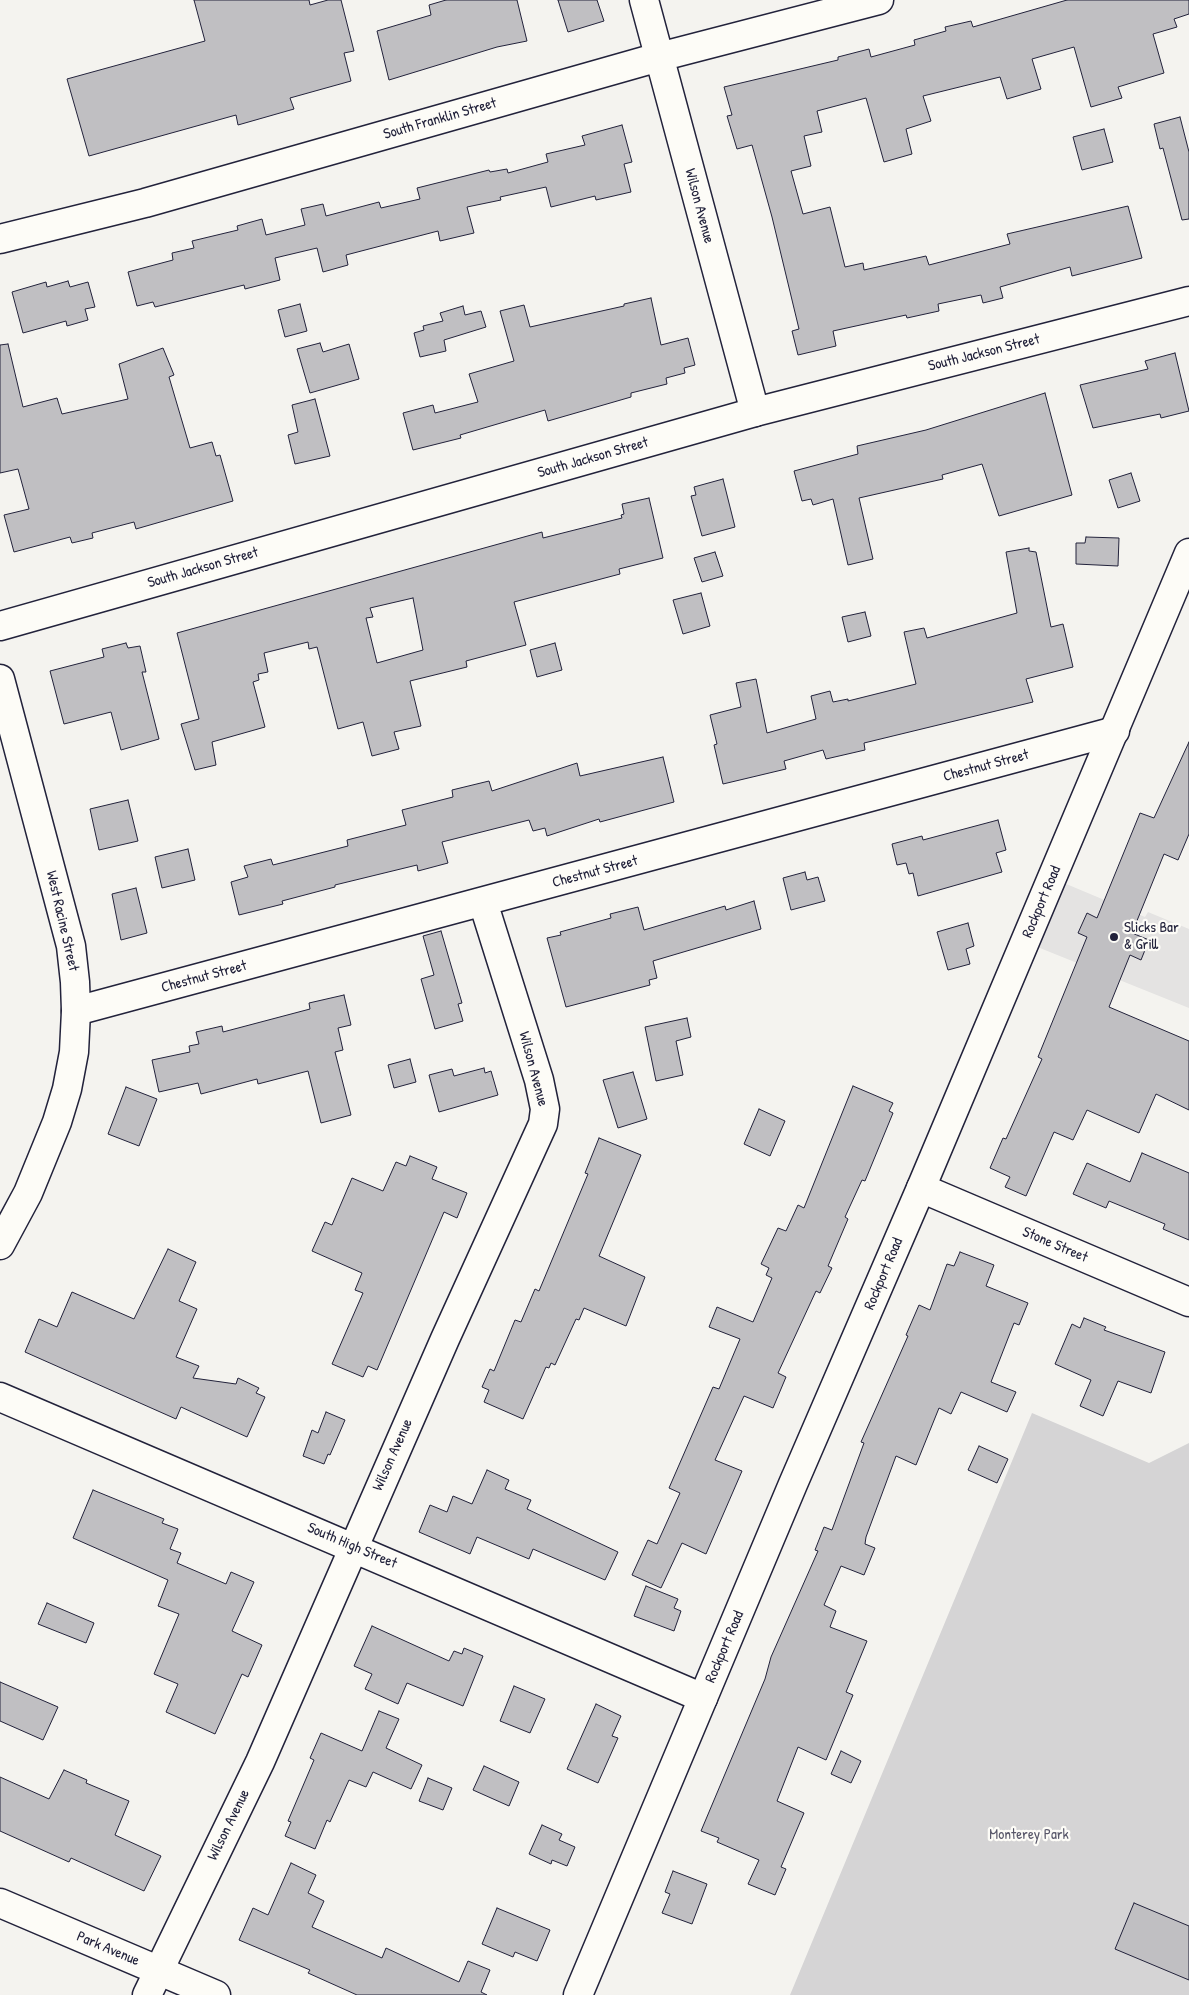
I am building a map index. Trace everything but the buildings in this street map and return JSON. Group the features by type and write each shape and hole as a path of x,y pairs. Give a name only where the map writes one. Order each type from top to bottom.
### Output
{"street":[{"name":"Wilson Avenue","path":"644,0 755,412"},
{"name":"South Franklin Street","path":"0,239 145,203 659,57 880,0"},
{"name":"South Jackson Street","path":"0,626 755,412 1189,301"},
{"name":"Rockport Road","path":"578,1995 1189,553"},
{"name":"West Racine Street","path":"0,679 71,946 76,1011 74,1052 67,1089 57,1122 28,1193 0,1246"},
{"name":"Chestnut Street","path":"76,1011 1115,731"},
{"name":"Wilson Avenue","path":"147,1995 260,1762 353,1546 543,1124 545,1109 538,1080 483,902"},
{"name":"Stone Street","path":"921,1188 1189,1302"},
{"name":"South High Street","path":"0,1396 353,1546 703,1698"},
{"name":"Park Avenue","path":"0,1903 216,1995"}],"shaded area":[{"path":"1052,878 1145,917 1148,912 1189,929 1189,1008 1025,942"}],"green space":[{"name":"Monterey Park","path":"1032,1413 1149,1463 1189,1443 1189,1995 790,1995"}],"place":[{"name":"Slicks Bar & Grill","path":"1114,937"}]}
